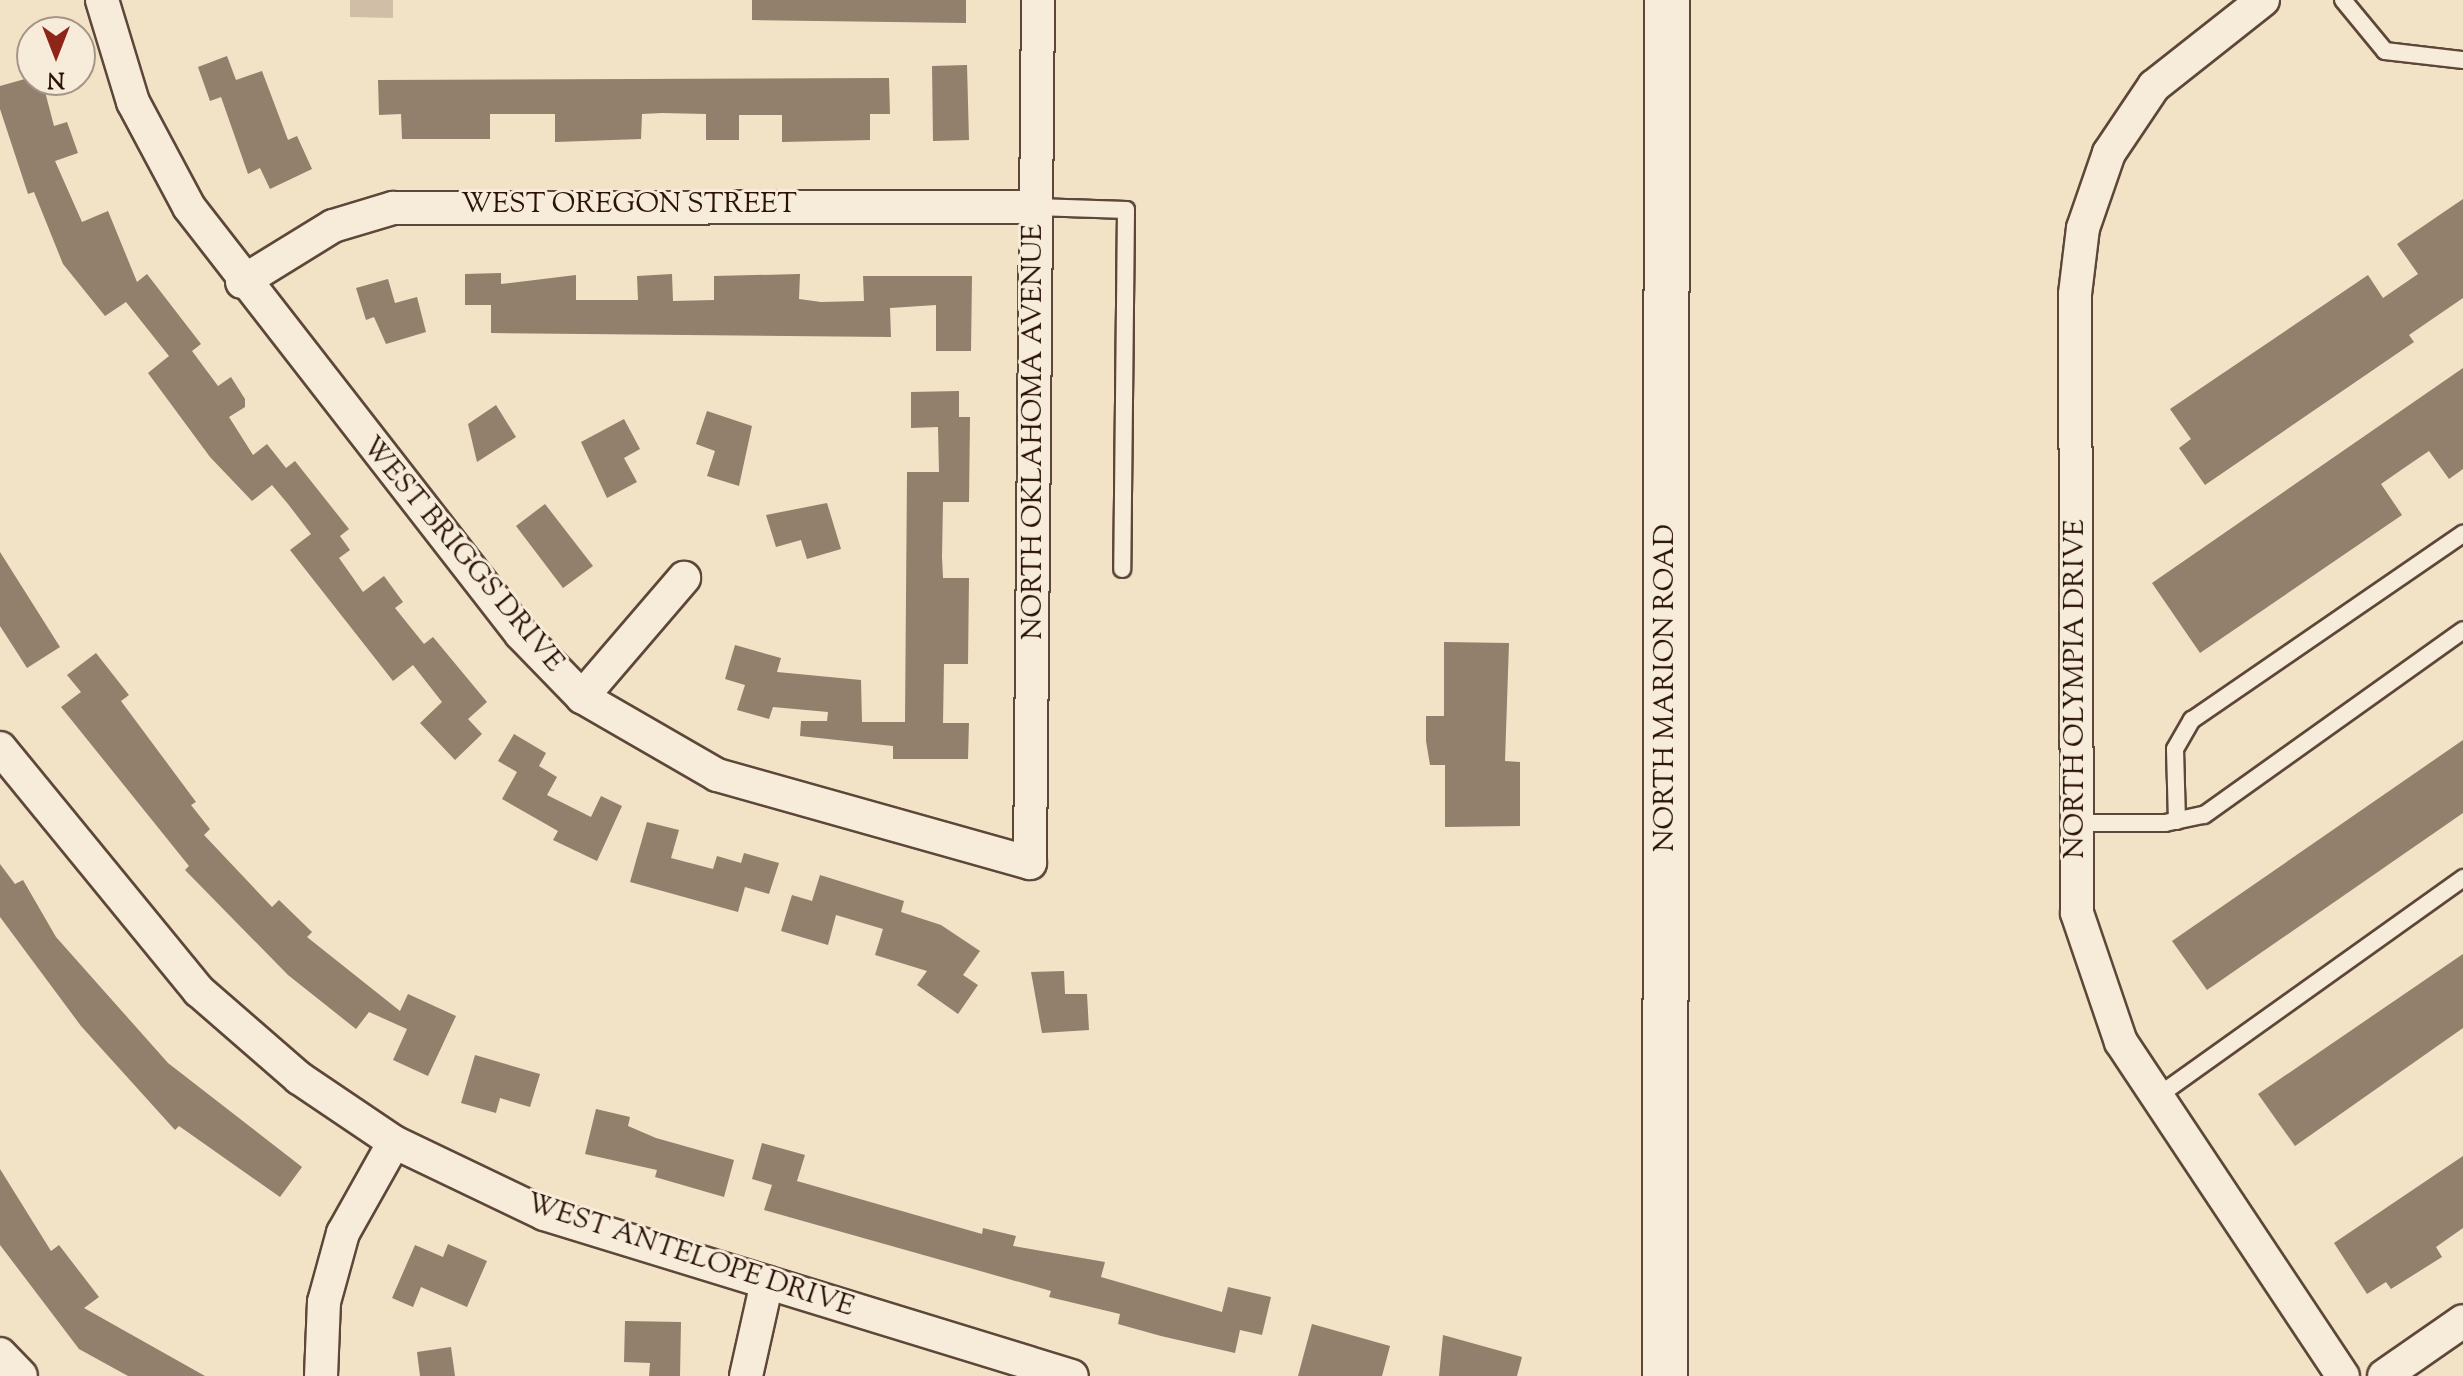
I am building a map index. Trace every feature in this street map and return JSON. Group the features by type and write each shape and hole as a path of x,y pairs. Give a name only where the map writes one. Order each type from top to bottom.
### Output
{"main road":[{"name":"NORTH MARION ROAD","path":"1665,1376 1667,0"}],"street":[{"name":"WEST BRIGGS DRIVE","path":"102,0 133,102 189,207 242,282 521,634 582,697 717,775 1030,863"},
{"name":"NORTH OKLAHOMA AVENUE","path":"1030,863 1038,0"},
{"name":"NORTH OLYMPIA DRIVE","path":"2263,0 2154,86 2109,153 2083,228 2075,294 2077,913 2091,970 2154,1098 2343,1376"},
{"name":"WEST OREGON STREET","path":"242,282 333,226 393,208 1036,207"},
{"path":"582,697 684,578"},
{"name":"WEST ANTELOPE DRIVE","path":"0,748 199,991 299,1078 394,1142 544,1214 1072,1376"},
{"path":"321,1376 324,1302 343,1233 394,1142"},
{"path":"746,1376 767,1282"},
{"path":"2384,1376 2463,1321"},
{"path":"0,1354 21,1376"}],"lane":[{"path":"2343,0 2385,51 2463,60"},
{"path":"1036,207 1126,210 1122,569"},
{"path":"2177,821 2175,749 2192,720 2463,534"},
{"path":"2076,823 2177,821 2204,815 2463,630"},
{"path":"2154,1098 2463,878"}],"shaded area":[{"path":"350,0 393,0 393,18 350,17"}],"building":[{"path":"752,0 966,0 966,23 752,20"},
{"path":"227,56 236,80 262,71 288,140 297,136 312,169 270,189 260,168 248,174 221,97 210,101 198,67"},
{"path":"967,65 969,140 933,141 932,66"},
{"path":"889,78 890,114 870,114 870,140 782,142 782,115 739,115 739,140 706,140 706,114 662,113 642,114 641,139 555,142 555,114 490,114 490,139 402,139 401,114 379,115 378,80"},
{"path":"16,82 16,96 46,96 54,126 67,122 78,153 55,161 82,222 108,211 137,282 147,274 201,344 192,351 218,386 231,377 245,399 245,407 229,417 253,455 267,444 286,468 295,461 349,529 340,536 350,550 339,558 363,592 384,576 403,602 395,608 424,644 433,637 487,702 468,719 482,734 455,760 420,723 442,702 413,665 393,681 290,550 311,534 288,504 272,485 252,501 210,457 148,373 169,356 126,302 105,316 63,264 34,192 28,194 0,109 0,86"},
{"path":"2463,199 2463,298 2409,335 2414,342 2205,485 2179,448 2191,439 2170,409 2368,275 2383,298 2418,274 2397,244"},
{"path":"501,273 501,284 576,275 576,300 638,300 637,276 672,274 673,301 714,300 714,276 800,274 799,299 821,302 864,301 863,276 972,276 971,351 936,351 936,305 890,308 891,337 491,333 491,305 465,305 465,274"},
{"path":"388,279 395,303 417,297 426,332 386,344 374,317 366,320 356,288"},
{"path":"2463,368 2463,469 2449,479 2429,451 2381,484 2402,515 2200,653 2152,583"},
{"path":"959,391 959,417 970,417 969,502 943,502 942,557 943,578 969,578 968,664 944,664 943,723 969,723 968,759 893,759 893,746 800,736 801,721 827,721 828,712 773,707 769,719 737,710 745,685 725,679 735,645 781,658 777,672 861,680 862,722 905,722 907,472 939,472 938,427 911,428 911,392"},
{"path":"496,405 516,437 477,462 468,424"},
{"path":"707,411 752,426 739,486 707,476 715,451 696,444"},
{"path":"624,419 640,449 624,458 637,482 607,498 581,442"},
{"path":"827,503 841,549 807,559 801,540 776,547 766,515"},
{"path":"545,504 593,566 563,588 516,526"},
{"path":"0,552 60,647 27,668 0,626"},
{"path":"1444,642 1509,643 1505,761 1520,762 1520,826 1445,827 1445,765 1430,765 1426,741 1426,716 1444,716"},
{"path":"96,653 129,695 121,701 196,802 191,805 210,829 204,835 272,907 279,900 312,932 307,937 400,1011 408,994 456,1016 428,1076 393,1060 407,1029 369,1012 356,1029 288,975 185,870 189,866 61,707 81,692 67,675"},
{"path":"514,734 546,753 539,766 557,777 547,795 591,817 601,796 622,806 597,861 553,840 558,831 502,799 517,772 498,761"},
{"path":"2463,740 2463,813 2207,990 2172,941"},
{"path":"647,822 679,830 671,858 713,869 717,856 741,863 744,853 779,863 769,894 745,887 738,912 630,882"},
{"path":"0,864 15,884 23,880 56,937 168,1063 302,1167 280,1197 179,1126 175,1130 81,1026 0,917"},
{"path":"820,875 904,901 901,912 941,925 980,951 963,975 978,985 958,1014 917,985 927,971 875,955 883,929 836,915 828,945 781,931 792,895 812,901"},
{"path":"2463,954 2463,1028 2295,1146 2258,1094"},
{"path":"1064,971 1065,994 1087,994 1089,1030 1042,1033 1031,972"},
{"path":"475,1055 540,1074 530,1107 500,1098 496,1113 461,1103"},
{"path":"596,1109 630,1117 628,1126 656,1138 734,1160 724,1197 655,1177 657,1170 585,1154"},
{"path":"762,1143 805,1155 797,1181 982,1234 983,1228 1016,1236 1013,1246 1105,1262 1101,1277 1222,1312 1228,1287 1271,1297 1262,1335 1240,1330 1235,1353 1161,1336 1118,1324 1120,1314 1049,1297 1051,1291 764,1210 772,1185 752,1179"},
{"path":"2463,1156 2463,1228 2436,1247 2442,1257 2391,1289 2386,1282 2367,1294 2334,1243"},
{"path":"0,1169 51,1251 59,1245 99,1297 84,1308 205,1376 128,1376 79,1349 0,1245"},
{"path":"448,1244 487,1261 467,1307 421,1287 413,1307 392,1298 415,1245 443,1257"},
{"path":"625,1321 681,1322 680,1376 649,1376 650,1363 624,1362"},
{"path":"1312,1324 1390,1346 1382,1376 1298,1376"},
{"path":"1443,1335 1522,1357 1517,1376 1439,1376"},
{"path":"451,1347 455,1376 420,1376 417,1352"}]}
